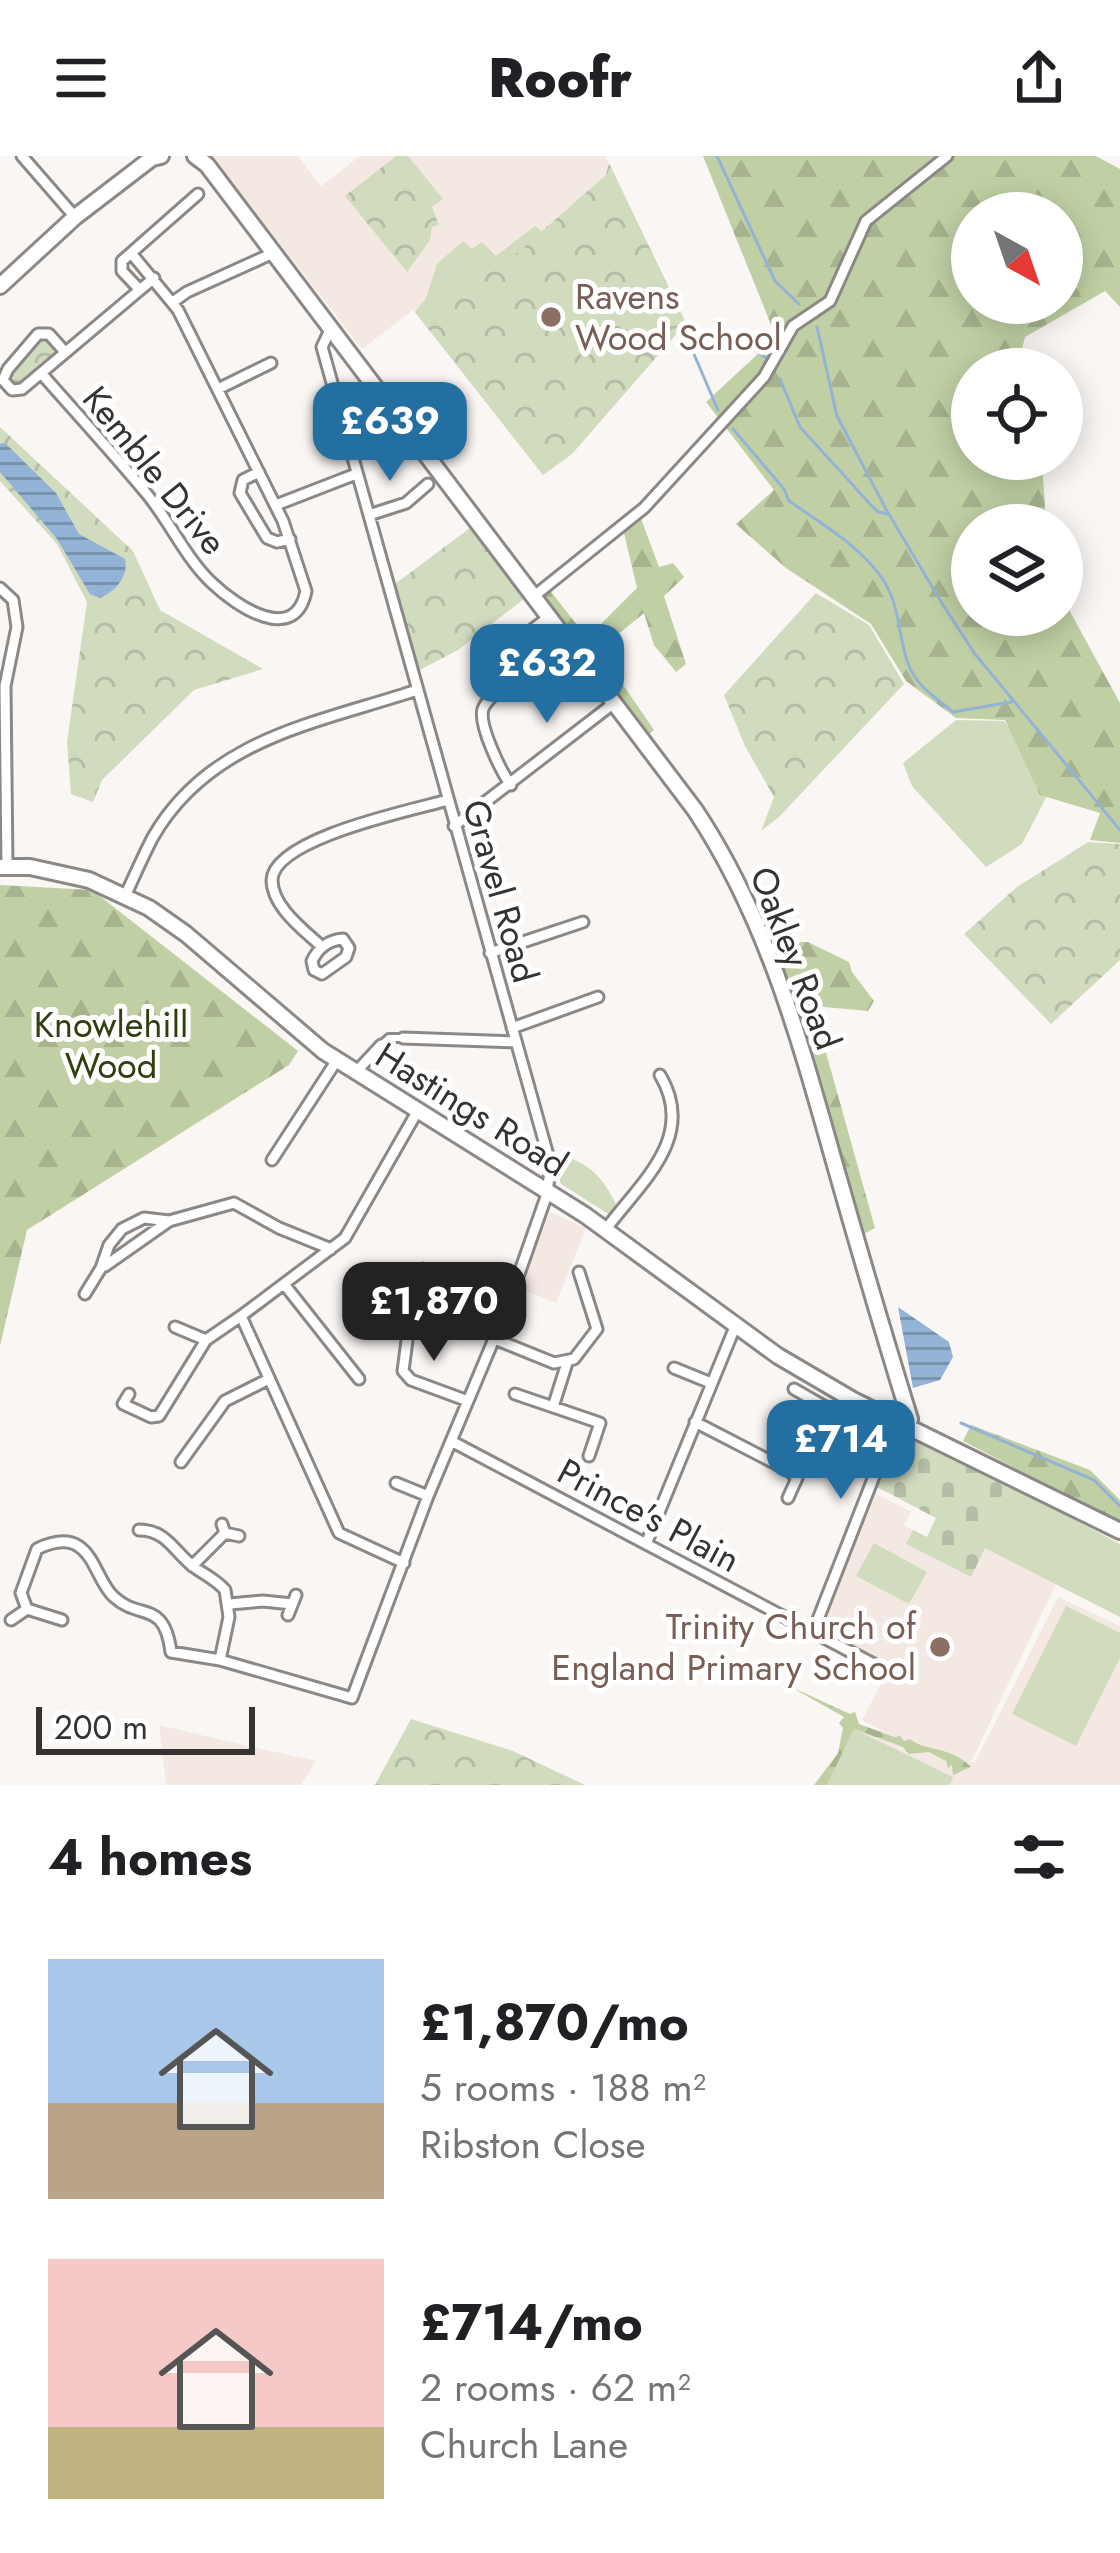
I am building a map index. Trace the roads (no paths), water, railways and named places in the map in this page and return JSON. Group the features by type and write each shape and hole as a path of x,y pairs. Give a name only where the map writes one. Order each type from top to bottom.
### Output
{"main road":[{"path":"0,286 75,217 155,157"},
{"name":"Oakley Road","path":"202,159 709,831 755,919 788,1006 910,1419 902,1424"},
{"name":"Hastings Road","path":"3,867 89,880 172,923 291,1027 355,1073 548,1186 735,1327 819,1381 1120,1531"},
{"path":"873,1409 890,1403 901,1388"}],"street":[{"path":"22,156 75,217"},
{"path":"532,597 644,508 764,377 793,326 830,301 866,220 947,156"},
{"path":"139,290 121,268 131,253 198,194"},
{"path":"131,253 173,302 276,505 290,539 267,538 240,493 243,480 259,472"},
{"path":"173,302 271,254"},
{"path":"64,352 49,334 38,334 3,380 17,392 154,278"},
{"name":"Gravel Road","path":"330,330 322,347 551,1166 548,1186"},
{"path":"218,389 271,363"},
{"name":"Kemble Drive","path":"41,373 147,494 211,582 267,620 283,620 295,613 306,591 290,539"},
{"path":"276,505 356,474"},
{"path":"369,515 406,503 428,484"},
{"path":"0,588 13,600 17,626 5,686 3,867"},
{"path":"507,648 548,618"},
{"path":"511,785 500,771 482,715 486,704 519,673"},
{"path":"125,896 154,836 209,770 267,736 417,690"},
{"path":"454,826 614,704"},
{"path":"322,947 300,928 275,893 272,879 280,862 310,842 448,800"},
{"path":"490,953 583,922"},
{"path":"512,1028 598,997"},
{"path":"355,1073 389,1038 517,1042"},
{"path":"272,1160 337,1060"},
{"path":"606,1228 670,1141 672,1101 660,1075"},
{"path":"116,1416 126,1399 151,1418 159,1416 206,1340 345,1238 417,1112"},
{"path":"27,1609 21,1593 37,1549 71,1546 94,1559 114,1598 160,1621 169,1635 171,1652 220,1660 352,1697 428,1496 507,1308 548,1186"},
{"path":"101,1268 169,1221 234,1203 331,1249"},
{"path":"85,1294 122,1229 144,1218 169,1221"},
{"path":"409,1324 392,1303 412,1273 423,1269 429,1279 409,1324 405,1375 468,1401"},
{"path":"553,1407 567,1363 597,1329 579,1272"},
{"path":"284,1284 359,1379"},
{"path":"241,1316 339,1533 404,1563"},
{"path":"175,1327 206,1340"},
{"path":"646,1544 735,1327"},
{"path":"492,1338 554,1363 567,1363"},
{"path":"674,1368 712,1383"},
{"path":"181,1462 225,1401 269,1378"},
{"path":"811,1398 819,1381"},
{"path":"794,1389 841,1416 853,1436 882,1456"},
{"path":"515,1394 600,1423 589,1456"},
{"path":"695,1422 788,1470 796,1478 788,1498"},
{"path":"813,1632 882,1456 902,1424"},
{"name":"Prince's Plain","path":"453,1442 884,1669"},
{"path":"396,1483 428,1496"},
{"path":"154,1518 144,1530 170,1541 192,1566 221,1586 230,1604 220,1660"},
{"path":"192,1566 223,1529 239,1536"},
{"path":"230,1604 292,1605"},
{"path":"27,1609 62,1620"},
{"path":"11,1620 27,1609"}],"water":[{"path":"5,443 56,493 79,534 125,559 123,577 111,592 100,598 90,594 57,539 0,472 0,444"},
{"path":"898,1307 949,1342 953,1357 940,1380 913,1388"}],"waterway":[{"path":"717,156 775,281 799,304"},
{"path":"817,327 837,416 943,605 975,654 1120,830"},
{"path":"684,331 718,410"},
{"path":"752,348 765,357"},
{"path":"780,379 800,427 878,512 888,514"},
{"path":"733,429 789,501 853,547 884,581 895,606 906,658 924,689 953,712 1011,702"},
{"path":"961,1423 1094,1480 1120,1506"}],"place":[{"name":"Ravens Wood School","path":"551,317"},
{"name":"Trinity Church of England Primary School","path":"940,1647"}],"park label":[{"name":"Knowlehill Wood","path":"111,1044"}]}
